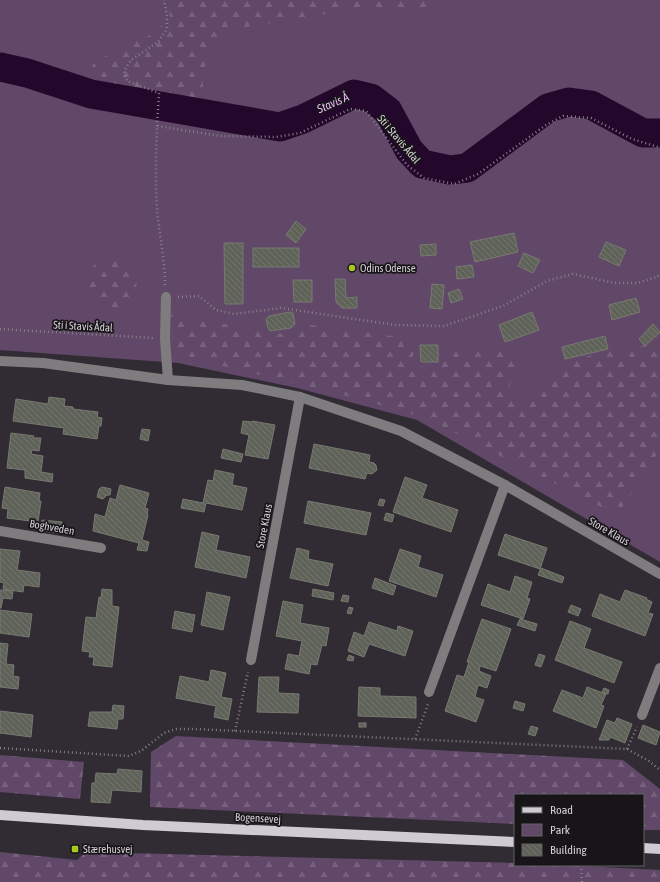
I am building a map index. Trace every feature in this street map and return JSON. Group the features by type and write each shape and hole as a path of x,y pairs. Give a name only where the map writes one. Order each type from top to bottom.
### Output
{"main road":[{"name":"Bogensevej","path":"0,815 143,825 514,842"},
{"path":"644,848 660,849"}],"street":[{"path":"166,297 164,339 168,380"},
{"name":"Store Klaus","path":"0,361 43,363 168,380 242,385 300,397 401,431 505,484 660,574"},
{"name":"Store Klaus","path":"251,660 300,397"},
{"path":"429,692 505,484"},
{"name":"Boghveden","path":"0,531 100,548"},
{"path":"642,715 660,668"}],"path":[{"path":"164,0 168,16 167,29 158,42 131,60 124,71 127,81 159,93 155,167 157,209 165,274 166,297 199,296 216,310 234,314 281,308 395,325 444,326 503,306 547,281 573,274 615,283 637,283 657,277 660,274"},
{"name":"Sti i Stavis Ådal","path":"157,126 220,136 276,137 300,133 350,109 366,111 407,164 424,178 454,184 478,174 546,124 562,116 592,118 632,139 658,147 660,146"},
{"name":"Sti i Stavis Ådal","path":"0,329 164,339"},
{"path":"235,731 251,660"},
{"path":"415,739 430,696 429,692"},
{"path":"627,749 642,715"},
{"path":"0,748 129,756 141,751 164,732 176,729 194,729 627,749 649,761 660,770"},
{"path":"581,866 582,882"}],"green space":[{"path":"0,0 660,0 660,562 417,420 297,388 178,363 0,350"},
{"path":"168,0 447,0 417,10 367,10 331,13 241,28 212,49 203,72 203,89 200,98 179,103 92,89 86,77 94,63 118,49 153,34 170,17"},
{"path":"120,259 134,265 137,280 135,296 120,309 103,309 94,301 89,293 87,272 96,263"},
{"path":"171,313 273,334 288,333 297,323 421,340 409,364 440,370 451,347 519,354 506,397 535,401 558,366 609,349 645,346 660,333 660,449 617,515 426,418 355,398 174,354"},
{"path":"176,736 623,760 660,789 660,830 644,830 644,794 514,794 514,824 150,807 151,752"},
{"path":"0,755 84,762 80,799 0,792"},
{"path":"0,852 77,860 86,852 514,863 514,866 582,866 660,870 660,882 0,882"}],"building":[{"path":"296,221 306,229 296,243 286,235"},
{"path":"514,233 518,252 475,262 470,242"},
{"path":"606,242 626,250 619,266 599,257"},
{"path":"224,243 243,243 243,304 225,304"},
{"path":"436,244 436,255 421,256 420,245"},
{"path":"253,248 299,248 299,267 253,267"},
{"path":"524,253 540,260 533,273 518,266"},
{"path":"472,265 474,277 457,279 456,267"},
{"path":"335,279 345,279 346,298 357,297 357,308 342,308 336,302"},
{"path":"293,280 312,280 312,302 294,302"},
{"path":"432,284 444,285 442,309 430,308"},
{"path":"459,289 463,299 451,303 448,293"},
{"path":"636,298 640,312 612,320 609,305"},
{"path":"290,312 293,313 295,324 291,328 270,331 266,319 269,316"},
{"path":"532,312 539,330 505,342 499,325"},
{"path":"653,324 660,332 645,346 639,339"},
{"path":"605,336 608,349 565,359 562,347"},
{"path":"420,345 438,345 438,362 421,362"},
{"path":"49,397 65,399 64,406 73,407 73,409 98,412 97,417 102,418 97,439 63,434 64,428 13,421 16,399 48,404"},
{"path":"243,421 275,425 268,459 245,455 249,435 241,433"},
{"path":"142,429 150,430 148,441 140,439"},
{"path":"11,433 34,436 33,438 41,438 39,451 32,450 31,454 43,456 41,472 53,474 52,482 25,478 25,470 7,468"},
{"path":"314,444 370,455 369,462 376,465 377,470 372,474 367,473 365,479 309,468"},
{"path":"223,449 243,454 241,462 221,458"},
{"path":"215,470 234,474 232,485 247,488 242,510 206,503 204,512 181,508 183,499 203,503 208,480 213,481"},
{"path":"405,477 427,485 422,498 458,510 451,532 393,512"},
{"path":"120,485 149,493 145,508 148,509 148,515 142,540 149,542 147,551 137,550 139,543 93,531 95,514 105,517 110,498 116,500"},
{"path":"5,487 40,493 39,501 41,501 38,522 7,518 8,509 2,508"},
{"path":"102,487 111,489 110,495 107,495 103,499 97,497 99,489"},
{"path":"380,499 385,500 383,506 378,505"},
{"path":"308,501 371,513 366,535 304,523"},
{"path":"386,513 394,515 392,522 384,520"},
{"path":"42,520 62,522 61,533 41,531"},
{"path":"202,532 219,536 216,550 250,557 246,578 195,567"},
{"path":"505,534 547,548 540,569 498,555"},
{"path":"297,548 309,551 308,559 333,564 328,586 290,578"},
{"path":"0,549 20,551 17,570 40,573 39,587 24,585 23,592 3,589 4,583 0,582"},
{"path":"400,549 421,556 418,567 443,575 436,597 389,581"},
{"path":"541,568 564,577 562,583 538,575"},
{"path":"515,576 532,582 527,598 530,599 523,619 481,605 488,584 510,592"},
{"path":"375,578 396,586 393,595 372,588"},
{"path":"102,589 112,590 112,606 119,607 112,667 93,665 94,657 89,657 90,652 82,651 86,617 96,618 99,597 101,598"},
{"path":"313,589 334,593 333,600 312,596"},
{"path":"0,590 13,591 12,599 3,598 1,608 0,608"},
{"path":"625,590 647,598 646,599 652,602 648,613 653,614 645,636 592,616 600,594 620,602"},
{"path":"207,592 230,597 223,630 201,625"},
{"path":"343,595 349,596 348,602 341,601"},
{"path":"283,601 303,605 300,623 329,628 326,646 322,645 317,665 311,664 309,674 285,669 288,654 299,656 302,641 276,636"},
{"path":"571,605 581,609 578,616 568,612"},
{"path":"349,607 353,608 351,614 347,613"},
{"path":"0,610 32,614 29,637 0,633"},
{"path":"175,611 195,615 192,632 172,628"},
{"path":"482,619 511,629 496,671 480,666 479,671 491,676 487,688 478,685 475,697 484,700 476,722 445,711 457,675 464,677 469,662 467,662"},
{"path":"520,619 537,624 535,631 517,625"},
{"path":"570,621 591,629 584,648 622,662 614,683 555,660"},
{"path":"369,622 397,631 398,626 413,631 405,656 369,644 364,657 348,651 354,632 364,636"},
{"path":"0,643 8,644 6,664 14,665 13,676 19,677 18,689 0,687"},
{"path":"539,654 545,656 541,667 535,665"},
{"path":"349,655 354,657 353,661 347,660"},
{"path":"211,670 226,673 221,697 232,699 228,720 214,717 216,706 176,698 180,676 209,682"},
{"path":"259,677 279,677 278,693 299,694 298,713 257,712"},
{"path":"359,687 380,688 380,696 416,697 416,718 358,716"},
{"path":"587,687 606,694 601,705 604,706 596,728 553,711 562,690 583,698"},
{"path":"604,688 609,690 608,694 602,692"},
{"path":"515,701 525,704 523,711 513,708"},
{"path":"113,705 124,706 123,719 118,719 117,729 88,726 90,712 112,712"},
{"path":"0,711 33,715 31,737 0,733"},
{"path":"617,718 632,724 625,743 610,737 609,740 599,740 607,720 615,723"},
{"path":"359,723 366,723 366,727 359,727"},
{"path":"643,725 660,732 656,745 638,738"},
{"path":"531,726 538,728 535,736 528,734"},
{"path":"118,769 142,771 141,792 112,790 110,803 91,802 92,783 95,783 96,773 117,774"}],"waterway":[{"name":"Stavis Å","path":"0,67 27,73 91,94 280,127 303,119 354,94 371,98 388,111 409,150 422,164 450,170 467,168 548,108 569,102 591,105 643,133 660,133"}],"place":[{"name":"Odins Odense","path":"352,268"},
{"name":"Stærehusvej","path":"75,849"}]}
